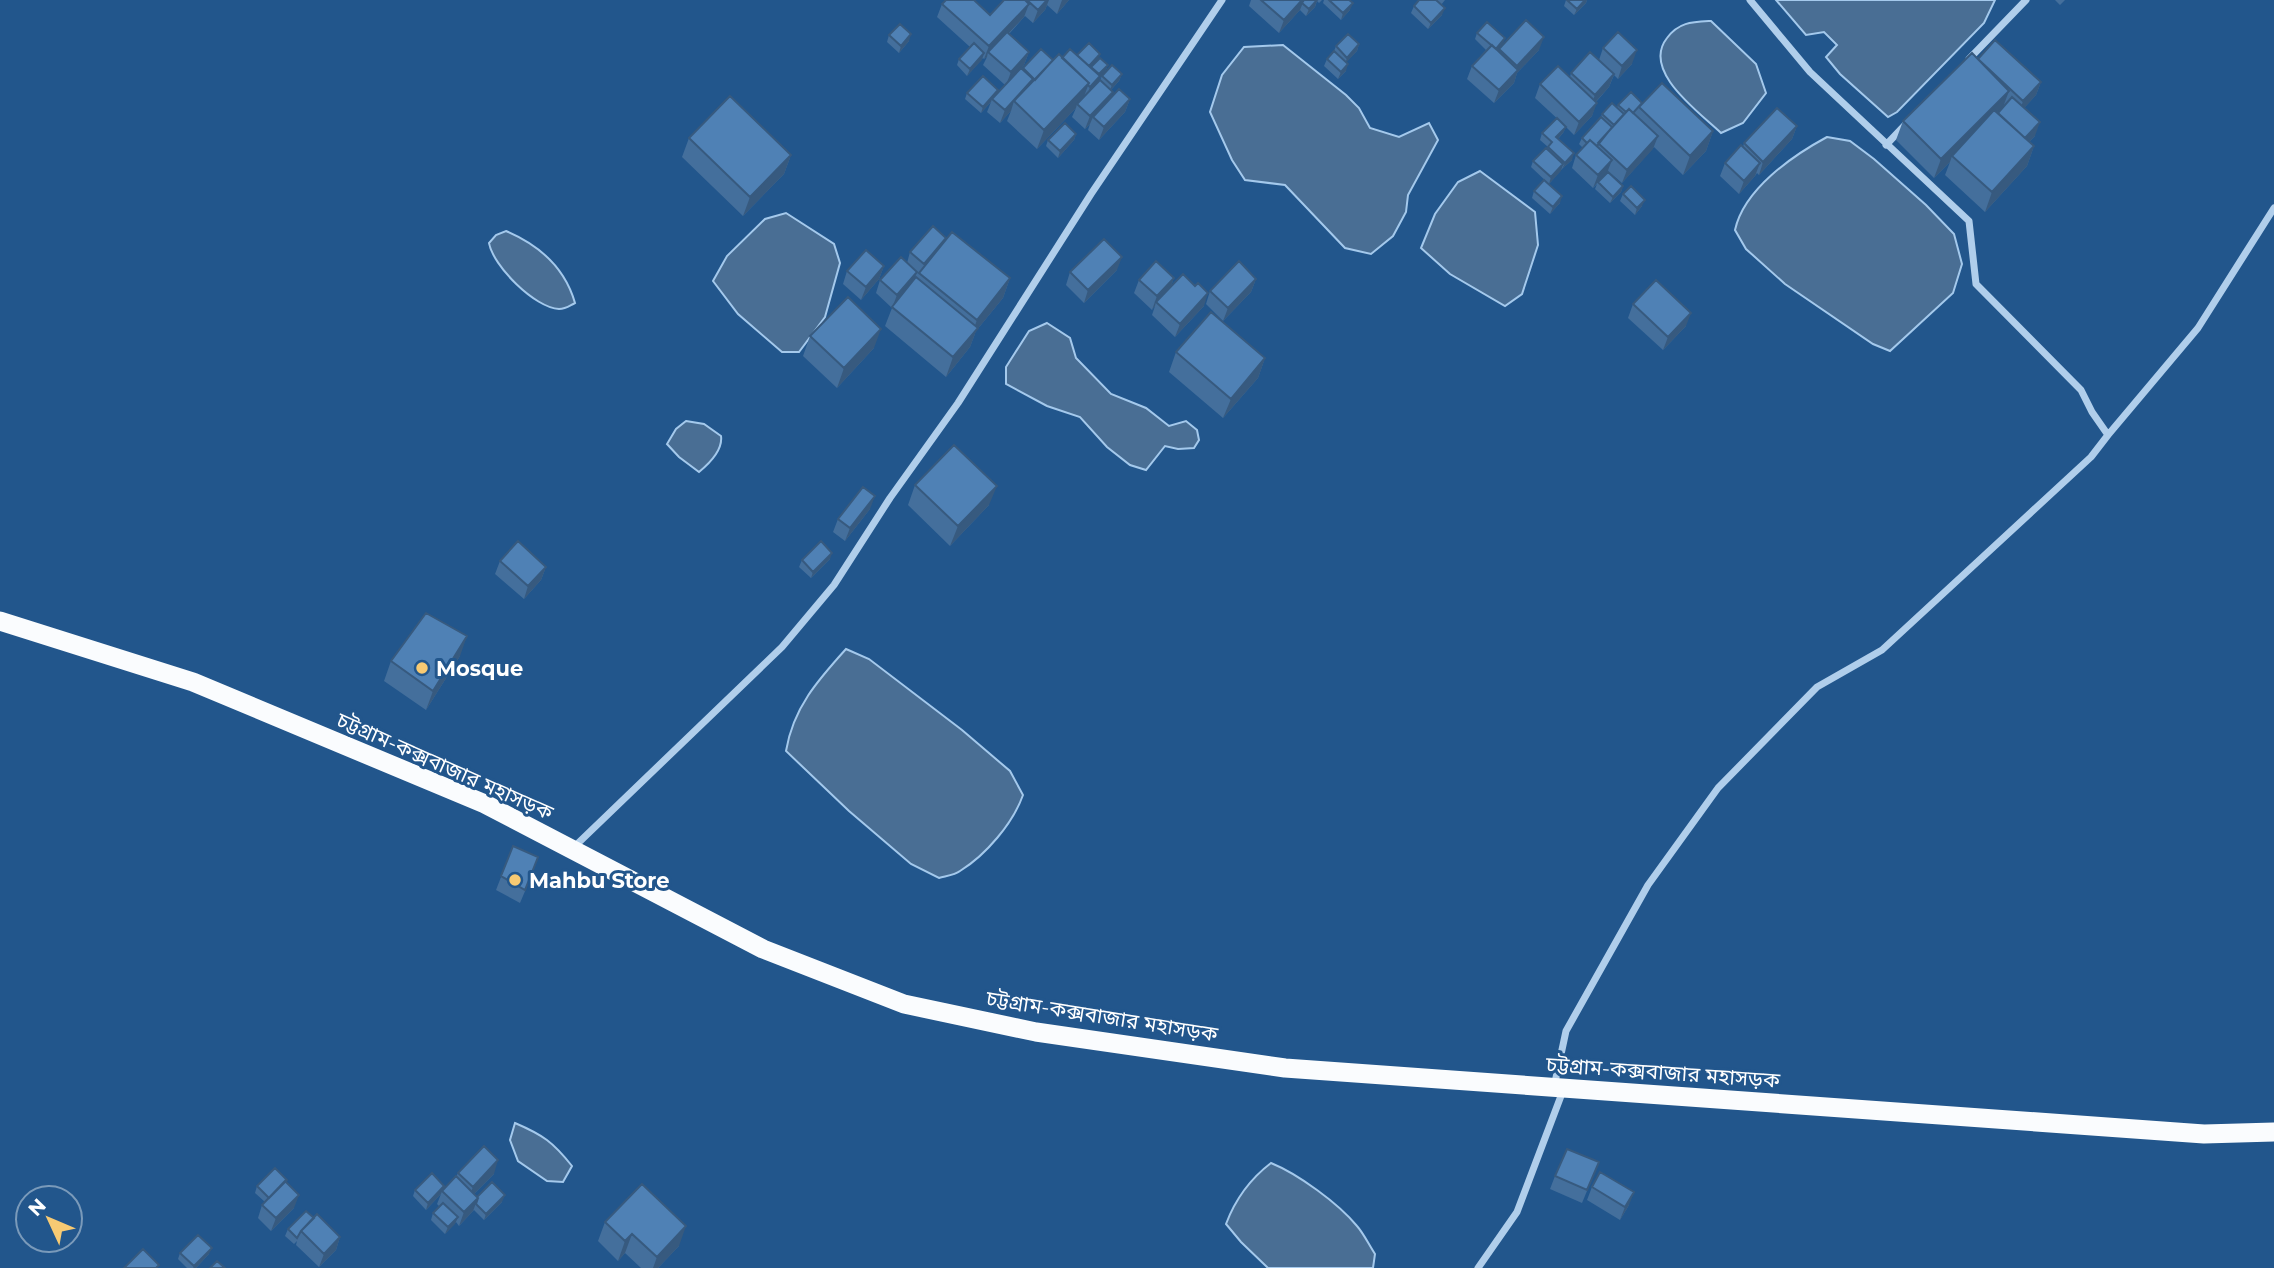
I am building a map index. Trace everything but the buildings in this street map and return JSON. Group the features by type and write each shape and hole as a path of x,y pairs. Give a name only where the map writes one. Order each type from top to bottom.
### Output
{"highway":[{"name":"চট্টগ্রাম-কক্সবাজার মহাসড়ক","path":"0,621 193,682 485,804 763,948 904,1004 1036,1032 1285,1068 2204,1134 2274,1132"}],"street":[{"path":"572,849 782,647 834,585 890,498 958,403 1091,194 1222,0"},
{"path":"1750,0 1810,72 1969,221 1976,284 2081,390 2108,435"},
{"path":"1960,69 2026,0"},
{"path":"1886,145 1913,116"},
{"path":"1478,1268 1517,1212 1559,1088 1566,1031 1648,885 1718,789 1817,688 1882,650 2091,457 2198,328 2274,208"}],"water":[{"path":"1776,0 1995,0 1984,23 1897,112 1888,117 1840,74 1826,57 1837,45 1824,32 1806,35"},
{"path":"1711,21 1756,64 1766,93 1743,123 1721,133 1676,90 1661,64 1661,51 1667,38 1676,29 1686,24"},
{"path":"1283,45 1346,95 1359,108 1370,128 1399,137 1429,123 1438,140 1408,195 1406,212 1393,236 1371,254 1345,248 1285,185 1245,180 1232,160 1210,112 1222,75 1244,47"},
{"path":"1827,137 1850,141 1874,159 1954,234 1962,264 1953,293 1890,351 1873,344 1785,284 1746,249 1735,230 1748,201 1771,175"},
{"path":"1480,171 1535,212 1538,245 1522,294 1505,306 1450,274 1421,248 1435,214 1458,182"},
{"path":"786,213 834,244 840,263 825,317 799,352 782,352 738,314 713,281 727,256 765,219"},
{"path":"506,231 529,243 549,259 565,279 575,303 561,309 549,307 516,284 498,263 489,243 496,235"},
{"path":"1047,323 1070,338 1076,358 1111,394 1146,408 1169,426 1186,421 1197,430 1199,440 1194,448 1165,446 1146,470 1130,465 1107,447 1080,417 1047,406 1006,384 1006,367 1029,331"},
{"path":"686,421 704,424 721,436 718,451 699,472 667,444 676,429"},
{"path":"846,649 869,659 962,730 1010,771 1023,795 998,838 958,872 939,878 911,864 849,811 786,751 794,721 808,695"},
{"path":"515,1123 547,1140 572,1166 563,1182 547,1181 518,1161 510,1140"},
{"path":"1271,1163 1305,1182 1349,1217 1375,1254 1373,1268 1268,1268 1241,1242 1226,1224 1244,1190"}],"place":[{"name":"Mosque","path":"422,668"},
{"name":"Mahbu Store","path":"515,880"}]}
